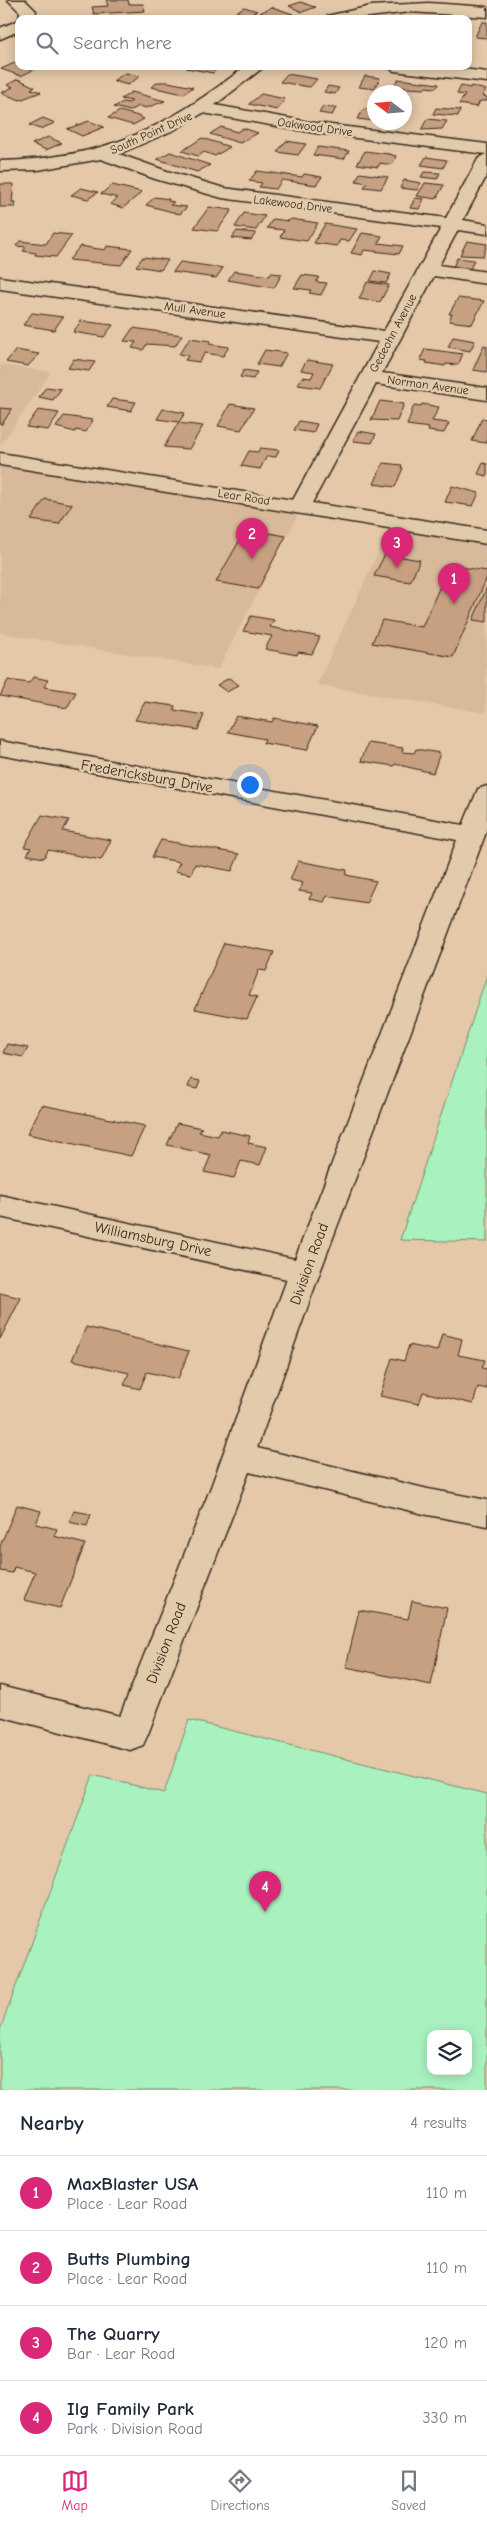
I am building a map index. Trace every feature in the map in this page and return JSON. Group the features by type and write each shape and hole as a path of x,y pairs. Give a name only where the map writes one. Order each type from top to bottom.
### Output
{"street":[{"path":"16,0 26,7 27,15"},
{"path":"348,0 361,12"},
{"path":"349,15 361,12 414,7 487,12"},
{"path":"0,34 15,27"},
{"name":"South Point Drive","path":"0,166 57,163 104,154 160,131 203,108 252,70"},
{"path":"428,70 487,77"},
{"name":"Oakwood Drive","path":"203,108 306,126 487,149"},
{"name":"Lakewood Drive","path":"104,154 161,175 222,193 487,229"},
{"name":"Gedeohn Avenue","path":"300,506 487,159"},
{"path":"427,270 487,278"},
{"name":"Mull Avenue","path":"0,283 390,338"},
{"name":"Norman Avenue","path":"369,377 487,394"},
{"name":"Lear Road","path":"0,459 487,537"},
{"name":"Fredericksburg Drive","path":"0,748 472,835"},
{"name":"Division Road","path":"0,1701 130,1734 239,1457 305,1272 487,794"},
{"name":"Williamsburg Drive","path":"0,1206 305,1272"},
{"path":"239,1457 428,1502 487,1513"}],"shaded area":[{"path":"0,365 51,372 0,446"},
{"path":"0,466 299,513 218,669 0,633"},
{"path":"390,527 487,543 486,713 317,685"}],"green space":[{"path":"487,975 487,1242 400,1240"},
{"path":"189,1720 487,1794 487,2090 0,2090 0,2030 93,1775 164,1793"}],"building":[{"path":"106,0 128,0 129,4 143,4 145,11 94,14 92,7 108,6"},
{"path":"301,2 316,7 302,12 289,6"},
{"path":"244,7 257,11 249,15 236,12"},
{"path":"272,7 293,14 266,15 260,13"},
{"path":"482,22 487,22 487,38 475,37"},
{"path":"15,63 15,70 33,70 21,76 1,69"},
{"path":"197,70 216,70 213,73"},
{"path":"125,73 140,76 128,85 113,81"},
{"path":"287,74 317,79 310,87 280,82"},
{"path":"365,76 380,78 376,85 367,85 367,88 359,87"},
{"path":"18,79 35,87 31,89 41,92 20,100 1,93 13,87 7,85"},
{"path":"398,79 439,84 436,88 426,87 424,89 412,88 412,85 394,85"},
{"path":"158,82 193,87 184,94 151,87"},
{"path":"328,86 339,88 335,94 324,92"},
{"path":"461,86 470,88 471,86 486,90 482,96 487,97 487,101 480,101 477,107 459,104 465,95 457,94"},
{"path":"132,92 165,101 146,108 139,106 130,111 114,107 123,102 129,103 132,101 121,99"},
{"path":"261,94 285,99 277,110 249,104"},
{"path":"323,107 336,108 332,115 319,113"},
{"path":"436,108 460,110 458,116 433,114"},
{"path":"364,109 367,109 367,120 357,119"},
{"path":"120,111 144,119 133,125 108,118"},
{"path":"43,118 55,123 40,129 29,125"},
{"path":"427,119 447,121 442,129 421,130"},
{"path":"89,121 104,127 82,136 67,129"},
{"path":"221,127 237,132 243,128 258,133 240,143 210,134"},
{"path":"48,137 62,143 46,150 32,144"},
{"path":"202,138 230,147 215,156 204,152 198,156 182,151"},
{"path":"286,141 306,144 298,155 277,152"},
{"path":"318,147 349,151 344,159 313,155"},
{"path":"365,151 396,156 392,165 380,163 378,167 357,164"},
{"path":"170,152 210,165 197,172 157,159"},
{"path":"426,157 447,160 443,168 421,165"},
{"path":"257,171 302,177 304,174 322,177 316,185 282,180 276,189 259,187 262,183 249,181"},
{"path":"424,172 440,173 437,179 421,177"},
{"path":"360,173 388,177 381,189 364,187 367,183 356,181"},
{"path":"404,180 421,183 417,190 400,188"},
{"path":"425,183 444,185 436,199 417,196"},
{"path":"0,184 14,184 12,202 16,202 15,207 0,207"},
{"path":"112,185 142,192 123,208 110,204 118,198 101,194"},
{"path":"81,188 98,192 88,199 71,195"},
{"path":"155,197 169,199 168,201 174,202 170,205 187,207 180,214 146,205"},
{"path":"415,198 424,199 419,209 410,208"},
{"path":"209,207 232,210 217,231 194,228"},
{"path":"244,213 265,216 256,230 235,227"},
{"path":"273,219 289,221 291,219 318,223 307,241 280,237 284,230 267,228"},
{"path":"325,224 357,229 349,241 340,240 337,246 314,243"},
{"path":"237,231 256,233 251,240 232,238"},
{"path":"53,233 72,235 56,257 35,255 36,253 23,251 26,247 16,246 20,241 46,244"},
{"path":"362,233 382,236 378,243 403,246 399,254 364,250 362,255 351,253"},
{"path":"467,241 487,244 483,256 460,255"},
{"path":"80,246 105,250 107,246 132,249 121,265 69,260"},
{"path":"143,257 168,260 161,270 136,266"},
{"path":"457,258 474,260 470,269 453,267"},
{"path":"180,262 223,268 216,278 173,272"},
{"path":"234,271 270,276 271,273 282,274 274,288 228,280"},
{"path":"375,271 391,274 386,283 370,281"},
{"path":"302,275 319,277 316,282 327,283 321,295 309,293 311,290 294,288"},
{"path":"367,282 389,285 380,302 359,299"},
{"path":"458,298 484,301 472,324 449,321 452,314 449,314"},
{"path":"32,313 63,317 54,330 23,325"},
{"path":"81,321 113,325 104,337 73,332"},
{"path":"133,328 182,335 175,346 147,344 143,350 132,348 136,342 124,341"},
{"path":"453,337 475,341 470,351 448,347"},
{"path":"190,338 211,341 209,344 229,347 223,356 205,353 199,362 185,360 188,356 179,354"},
{"path":"484,345 487,346 487,372 473,370"},
{"path":"425,349 463,354 458,365 446,364 445,366 426,363 427,361 420,360"},
{"path":"16,350 39,354 28,366 6,362"},
{"path":"265,350 287,353 279,367 257,364"},
{"path":"74,359 95,362 89,371 68,368"},
{"path":"307,360 333,364 320,388 298,385 302,377 311,378 314,372 301,370"},
{"path":"244,370 257,372 253,379 240,377"},
{"path":"46,387 61,389 53,400 39,397"},
{"path":"112,399 136,402 131,411 107,407"},
{"path":"380,401 404,404 397,421 371,420"},
{"path":"230,404 254,408 241,430 218,426"},
{"path":"422,404 439,407 432,421 449,423 444,433 428,431 429,428 407,425 414,405 421,406"},
{"path":"0,408 12,409 2,424 0,424"},
{"path":"163,409 185,413 179,422 157,419"},
{"path":"38,410 59,413 48,430 26,427"},
{"path":"64,416 93,420 86,432 76,430 75,432 56,427"},
{"path":"482,418 487,419 487,443 472,441"},
{"path":"299,421 317,424 313,433 294,430"},
{"path":"178,423 203,426 189,449 164,447"},
{"path":"358,431 376,434 372,443 353,441"},
{"path":"260,448 279,450 276,457 267,456 260,469 241,466 249,451 258,452"},
{"path":"383,463 402,465 401,468 403,468 395,487 374,484"},
{"path":"483,463 487,464 487,476 478,474"},
{"path":"452,486 479,493 473,506 445,502"},
{"path":"45,499 72,504 59,524 31,520"},
{"path":"246,529 286,536 258,589 216,582"},
{"path":"385,554 420,560 410,582 374,576"},
{"path":"454,566 487,571 487,577 453,657 372,643 382,620 422,627 440,586 445,587"},
{"path":"487,587 487,622 473,620"},
{"path":"251,616 274,620 270,627 320,637 312,654 298,652 297,655 265,649 272,636 243,631"},
{"path":"33,677 48,680 44,687 76,692 67,708 0,696 8,680 29,683"},
{"path":"229,678 239,685 227,692 217,685"},
{"path":"145,702 175,706 174,710 204,715 198,730 135,720"},
{"path":"236,716 272,722 274,718 318,726 307,750 263,743 265,739 228,732"},
{"path":"368,743 403,748 402,752 414,753 416,749 440,753 433,773 395,764 394,766 361,761"},
{"path":"42,815 69,820 63,831 111,840 101,860 48,850 44,858 27,855 31,848 24,847"},
{"path":"161,840 239,854 232,871 195,864 191,874 175,871 180,862 152,857"},
{"path":"298,861 347,870 346,875 376,881 366,903 327,896 324,902 309,899 312,893 299,891 303,883 290,880"},
{"path":"224,943 274,952 266,971 259,970 249,995 257,997 247,1019 195,1009"},
{"path":"7,1044 28,1048 23,1057 3,1053"},
{"path":"191,1079 200,1081 197,1089 188,1087"},
{"path":"42,1105 145,1126 131,1156 27,1134"},
{"path":"177,1123 202,1128 199,1132 218,1136 221,1130 250,1136 248,1143 267,1147 260,1165 241,1161 234,1178 204,1172 211,1155 167,1145"},
{"path":"0,1293 21,1298 0,1339"},
{"path":"86,1327 189,1351 178,1379 147,1372 140,1389 124,1385 129,1373 72,1360"},
{"path":"442,1334 462,1339 458,1355 485,1360 482,1368 487,1369 487,1389 478,1387 473,1404 423,1392 419,1404 380,1396 392,1358 404,1361 409,1345 437,1351"},
{"path":"17,1505 41,1511 36,1524 57,1529 54,1536 85,1544 60,1608 24,1600 35,1572 14,1567 12,1573 0,1571 0,1546"},
{"path":"74,1511 91,1514 87,1526 69,1522"},
{"path":"412,1601 447,1608 431,1685 346,1667 359,1610 408,1619"}],"place":[{"name":"Butts Plumbing","path":"252,559"},
{"name":"The Quarry","path":"397,568"},
{"name":"MaxBlaster USA","path":"454,604"},
{"name":"Ilg Family Park","path":"265,1912"}]}
